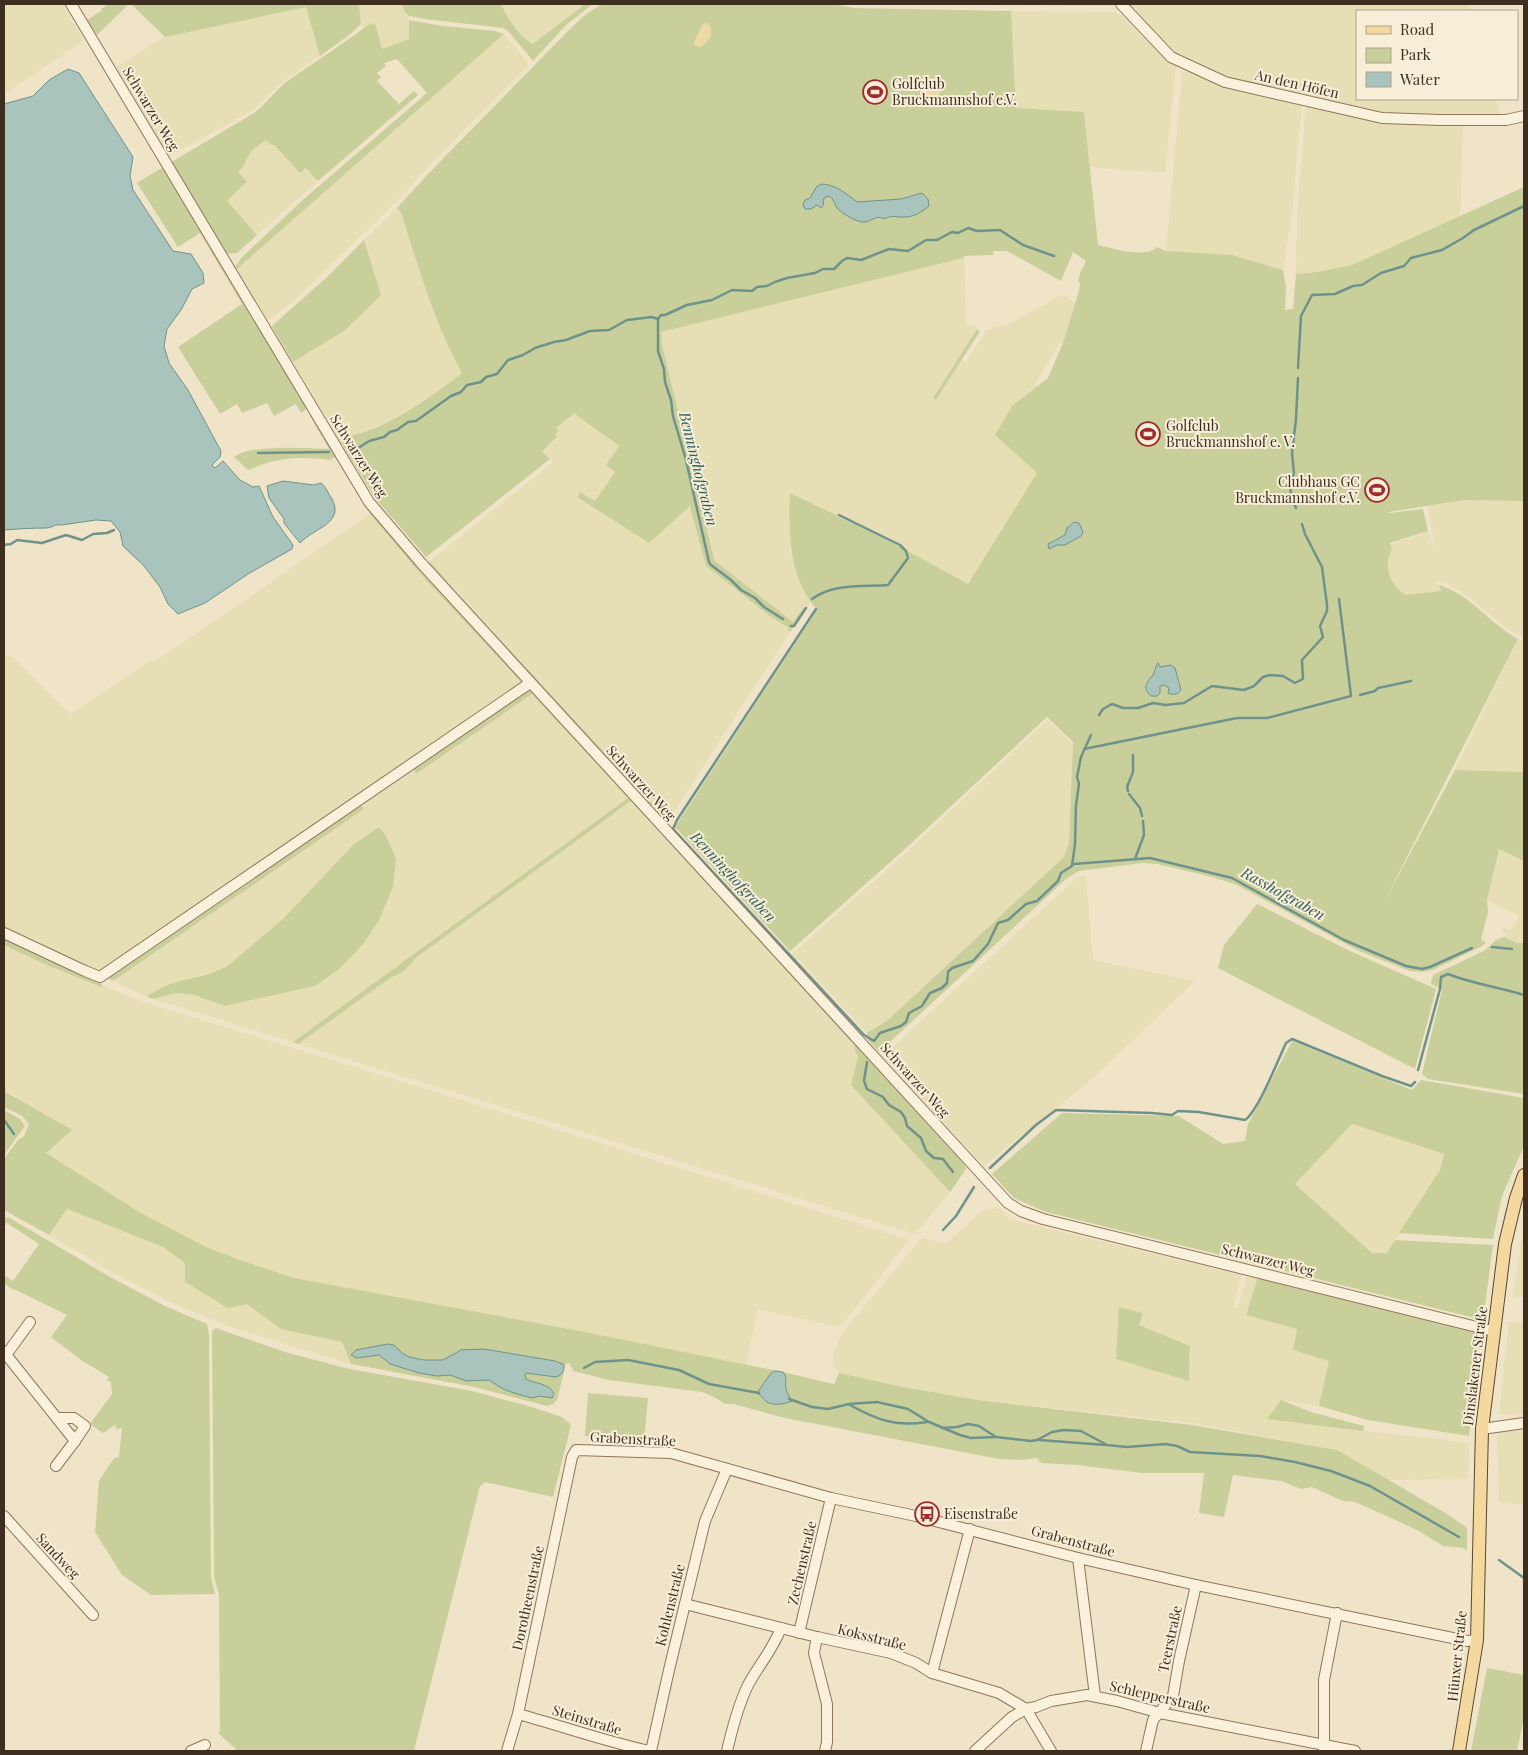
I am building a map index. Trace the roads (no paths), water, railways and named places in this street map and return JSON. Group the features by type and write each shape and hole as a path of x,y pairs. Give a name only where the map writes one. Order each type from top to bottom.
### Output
{"main road":[{"name":"Dinslakener Straße","path":"1479,1564 1482,1428 1505,1244 1516,1198 1524,1175"},
{"name":"Hünxer Straße","path":"1459,1751 1476,1640 1479,1564"}],"street":[{"name":"Schwarzer Weg","path":"71,4 369,502 422,564 530,683 1008,1203 1021,1211 1043,1219 1494,1331"},
{"name":"An den Höfen","path":"1121,4 1171,57 1224,82 1382,118 1506,120 1524,116"},
{"path":"4,933 100,977 530,683"},
{"path":"30,1322 5,1354 75,1441"},
{"path":"56,1466 85,1426 74,1418 57,1418"},
{"path":"1482,1428 1524,1423"},
{"name":"Grabenstraße","path":"576,1450 671,1453 831,1498 970,1529 1078,1558 1196,1585 1467,1641 1476,1640"},
{"name":"Dorotheenstraße","path":"508,1751 518,1714 572,1457 576,1450"},
{"name":"Kohlenstraße","path":"650,1751 705,1521 727,1470"},
{"name":"Zechenstraße","path":"799,1633 831,1498"},
{"name":"Sandweg","path":"4,1518 93,1615"},
{"path":"932,1673 970,1529"},
{"path":"1078,1558 1096,1696"},
{"name":"Teerstraße","path":"1146,1751 1153,1720 1173,1696 1196,1585"},
{"name":"Koksstraße","path":"685,1604 799,1633 890,1653 916,1663 932,1673 999,1693 1026,1709 1051,1751"},
{"path":"1324,1748 1324,1680 1337,1614"},
{"path":"727,1751 734,1723 748,1686 776,1641 781,1628"},
{"path":"817,1637 814,1653 826,1704 827,1742 825,1751"},
{"name":"Schlepperstraße","path":"975,1751 1012,1717 1026,1709 1050,1701 1087,1694 1160,1713 1324,1748 1355,1751"},
{"name":"Steinstraße","path":"518,1714 610,1742 650,1751"},
{"path":"191,1751 205,1745"}],"water":[{"path":"68,69 79,73 133,157 130,176 133,190 173,251 191,254 203,273 204,283 192,289 181,310 167,329 164,346 169,363 188,390 221,451 220,457 212,465 215,468 223,461 240,480 253,487 259,486 273,517 293,545 292,549 248,574 205,603 178,614 168,604 160,587 144,566 123,546 120,532 111,521 96,520 48,528 4,530 4,104 33,96 49,80"},
{"path":"823,184 837,188 857,202 901,199 922,193 928,199 929,206 912,216 893,216 865,222 856,220 843,213 829,196 824,198 821,208 817,205 811,209 805,209 803,205 805,200 810,198 817,186"},
{"path":"283,481 314,485 321,483 326,488 335,507 331,520 300,543 284,523 284,519 269,498 267,486"},
{"path":"1074,522 1079,523 1083,532 1081,536 1065,545 1057,545 1049,549 1048,544 1065,535 1067,528"},
{"path":"1158,663 1160,667 1171,665 1175,668 1181,690 1178,693 1168,693 1169,688 1164,685 1160,686 1160,693 1157,696 1151,696 1148,693 1146,686"},
{"path":"387,1344 394,1345 409,1357 424,1360 443,1360 461,1350 484,1349 555,1361 563,1364 564,1368 561,1374 556,1377 526,1373 526,1379 546,1386 554,1394 552,1398 540,1396 532,1398 503,1389 489,1380 466,1381 450,1375 437,1376 419,1373 390,1364 379,1355 357,1358 351,1355 356,1350"},
{"path":"775,1371 783,1372 786,1377 786,1390 792,1401 783,1404 773,1404 764,1400 757,1393 771,1373"}],"waterway":[{"path":"1298,368 1301,316 1312,295 1335,294 1353,286 1362,285 1381,273 1404,266 1411,258 1442,250 1474,230 1524,206"},
{"path":"348,450 384,437 408,422 416,421 451,396 461,392 467,385 481,382 486,377 497,374 508,360 523,355 535,348 566,340 590,331 609,330 627,320 652,317 658,319 661,315 687,305 712,300 732,290 752,291 757,287 767,286 787,278 815,273 823,269 834,269 847,258 861,260 889,249 908,251 926,240 937,240 952,232 958,233 968,228 977,231 1000,230 1023,245 1054,256"},
{"name":"Benninghofgraben","path":"658,319 658,351 664,369 673,416 686,460 709,562 741,590 783,619"},
{"path":"1296,508 1290,486 1294,473 1292,453 1298,378"},
{"path":"258,453 329,452"},
{"name":"Benninghofgraben","path":"812,599 829,590 838,588 888,585 908,558 906,551 900,545 839,515"},
{"path":"1099,715 1103,709 1112,704 1123,708 1138,708 1153,703 1166,705 1184,703 1212,686 1244,690 1254,686 1263,677 1270,675 1283,676 1295,683 1303,679 1302,660 1323,637 1320,626 1327,611 1327,605 1322,567 1302,524"},
{"path":"4,545 11,544 17,540 42,543 66,535 82,540 93,534 107,533 114,530"},
{"path":"1084,749 1237,718 1267,718 1351,696 1339,599"},
{"name":"Benninghofgraben","path":"791,626 794,626 806,608"},
{"name":"Benninghofgraben","path":"816,609 677,820 673,829 864,1035 874,1041 880,1033 901,1026 906,1022 909,1013 922,1006 930,993 942,988 947,983 948,972 952,968 973,961 988,944 998,923 1008,920 1026,904 1037,901 1058,881 1061,873 1072,866 1079,784 1077,777 1081,757 1091,735"},
{"path":"1360,695 1375,691 1378,688 1411,681"},
{"path":"1128,791 1127,787 1133,772 1133,755"},
{"path":"1129,794 1140,808 1142,816"},
{"path":"1135,859 1144,835 1143,821"},
{"name":"Rasshofgraben","path":"1074,864 1150,858 1232,878 1344,940 1406,966 1422,969 1430,967 1472,948"},
{"name":"Rasshofgraben","path":"1492,947 1512,949"},
{"path":"1418,1070 1440,989 1441,977 1448,974 1524,995"},
{"path":"990,1168 1036,1125 1056,1110 1172,1115 1178,1111 1199,1112 1245,1120 1262,1096 1286,1043 1292,1039 1382,1076 1411,1086 1415,1082"},
{"path":"867,1062 864,1081 867,1089 883,1097 889,1105 901,1112 907,1126 921,1138 926,1151 934,1158 943,1159 953,1172"},
{"path":"4,1120 14,1134"},
{"path":"943,1230 956,1216 974,1187"},
{"path":"584,1368 595,1362 628,1360 679,1370 709,1384 759,1393"},
{"path":"789,1399 812,1407 828,1409 849,1404 877,1402 908,1409 929,1422 960,1435 971,1438 996,1437"},
{"path":"850,1405 869,1415 896,1423 927,1422"},
{"path":"942,1428 968,1424 979,1426 996,1437 1031,1441 1052,1432 1064,1430 1081,1431 1107,1445 1127,1447 1166,1444 1177,1446 1190,1452 1260,1456 1295,1462 1331,1471 1370,1486 1459,1537"},
{"path":"1039,1440 1106,1445"},
{"path":"1499,1560 1524,1578"}],"place":[{"name":"Golfclub Bruckmannshof e.V.","path":"875,92"},
{"name":"Golfclub Bruckmannshof e. V.","path":"1148,434"},
{"name":"Clubhaus GC Bruckmannshof e.V.","path":"1377,490"},
{"name":"Eisenstraße","path":"927,1514"}]}
